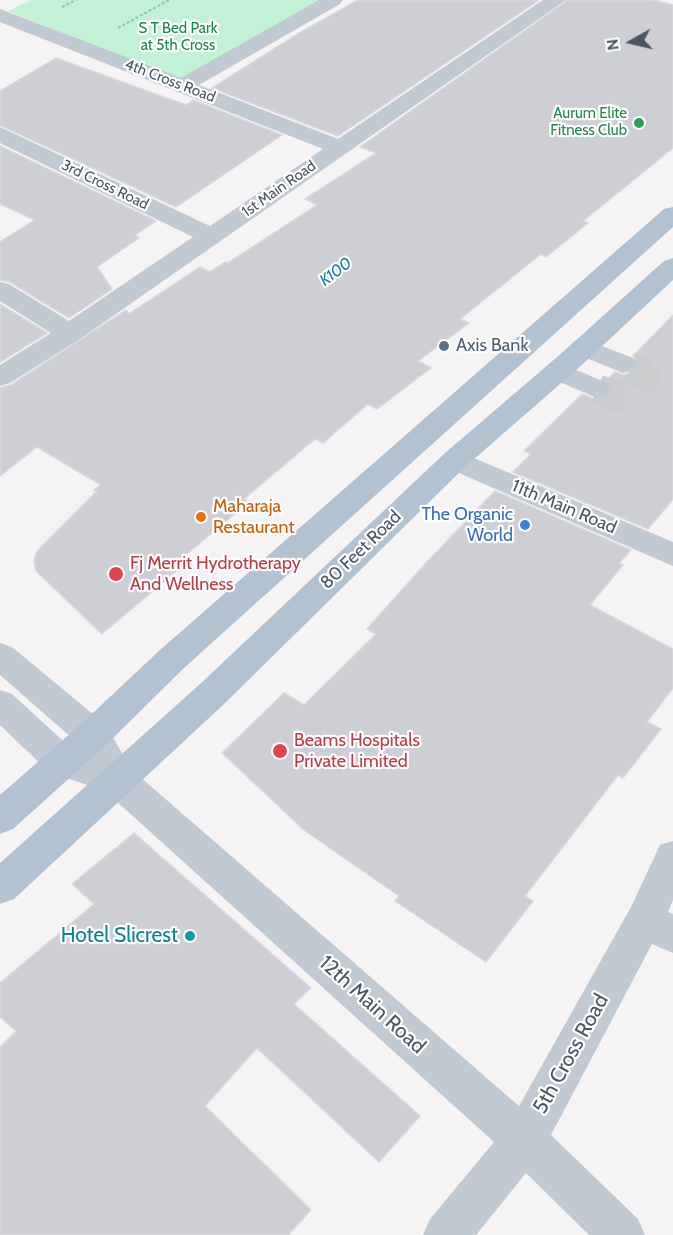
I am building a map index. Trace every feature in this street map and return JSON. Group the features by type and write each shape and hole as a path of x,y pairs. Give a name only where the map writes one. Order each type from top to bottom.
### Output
{"main road":[{"path":"0,818 93,735 172,659 673,213"},
{"name":"80 Feet Road","path":"0,887 211,696 454,460 572,358 673,266"},
{"path":"532,339 572,358"}],"street":[{"path":"0,14 23,0"},
{"path":"182,86 333,0"},
{"name":"1st Main Road","path":"0,377 70,333 556,0"},
{"name":"4th Cross Road","path":"0,14 339,147"},
{"name":"3rd Cross Road","path":"0,134 211,236"},
{"path":"0,290 70,333"},
{"path":"572,358 623,364"},
{"path":"572,358 597,389"},
{"name":"11th Main Road","path":"454,460 673,555"},
{"path":"0,656 93,735 118,780"},
{"path":"0,704 62,762 118,780"},
{"name":"12th Main Road","path":"118,780 524,1140 622,1235"},
{"name":"5th Cross Road","path":"446,1235 524,1140 659,927 673,857"}],"path":[{"path":"111,32 170,0"}],"green space":[{"name":"S T Bed Park at 5th Cross","path":"32,0 323,0 181,81 8,11"}],"building":[{"path":"358,0 539,0 338,136 212,88 301,32"},
{"path":"568,0 654,0 673,5 673,148 583,221 588,223 546,257 541,254 460,319 469,323 418,361 431,368 377,409 368,404 323,443 315,439 244,499 249,502 182,558 187,562 102,634 36,571 34,560 37,551 101,485 37,447 0,476 0,388 11,385 126,310 129,314 200,267 210,272 225,262 228,263 317,205 305,199 376,153 360,147"},
{"path":"56,58 186,105 193,100 282,135 176,207 0,125 0,91"},
{"path":"0,146 156,221 135,235 139,238 97,267 112,289 69,318 10,282 0,280 0,242 35,220 0,204"},
{"path":"0,304 47,333 0,362"},
{"path":"673,315 673,499 648,529 513,472 531,454 524,451 582,394 596,400 608,397 613,388 607,380 615,372 624,375 635,371 639,363 633,356"},
{"path":"495,491 631,550 619,563 623,565 590,605 673,649 673,688 647,722 661,729 623,778 618,775 525,896 533,901 486,962 395,901 399,896 304,830 222,753 284,693 304,705 376,634 367,629"},
{"path":"134,833 311,988 294,1004 420,1116 379,1162 257,1048 205,1106 311,1210 288,1235 0,1235 0,1047 16,1031 0,1017 0,983 94,904 72,884"}],"tunnel":[{"path":"597,389 613,396 626,396 644,380 645,378 639,371 623,364"}],"place":[{"name":"Aurum Elite Fitness Club","path":"639,123"},
{"name":"Axis Bank","path":"444,346"},
{"name":"Maharaja Restaurant","path":"201,517"},
{"name":"The Organic World","path":"525,525"},
{"name":"Fj Merrit Hydrotherapy And Wellness","path":"116,574"},
{"name":"Beams Hospitals Private Limited","path":"280,751"},
{"name":"Hotel Slicrest","path":"190,936"}],"water label":[{"name":"K100","path":"336,272"}]}
